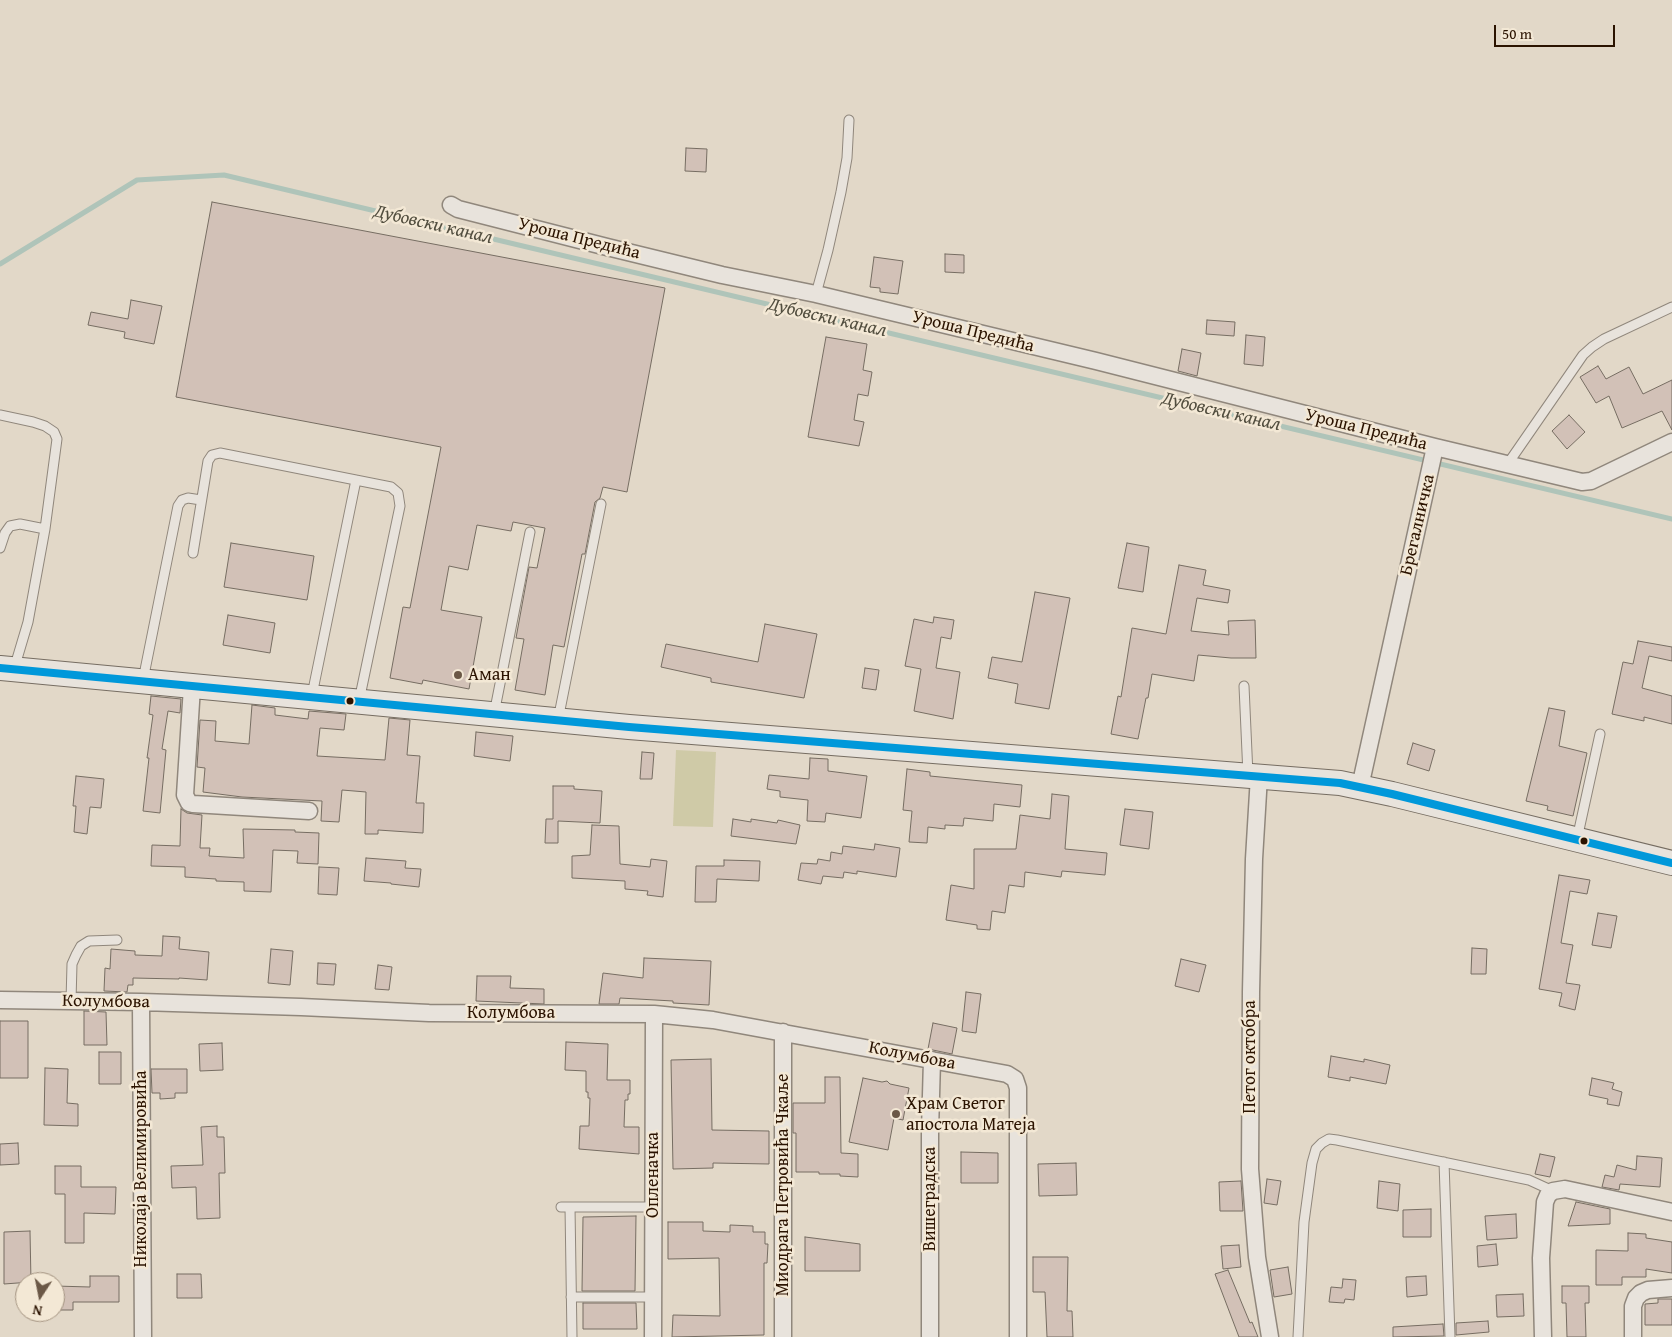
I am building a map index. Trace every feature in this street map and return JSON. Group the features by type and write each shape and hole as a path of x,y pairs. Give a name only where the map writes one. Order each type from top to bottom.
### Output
{"street":[{"name":"Уроша Предића","path":"451,206 598,245 722,275 816,294 1096,361 1434,451"},
{"path":"1434,451 1588,482 1672,442"},
{"name":"Брегалничка","path":"1360,787 1434,451"},
{"path":"7,669 192,688 558,721 1079,764 1340,783 1360,787 1392,798 1577,839 1672,863"},
{"path":"192,688 186,795 189,802 193,804 310,810"},
{"name":"Петог октобра","path":"1254,776 1250,1170 1260,1281 1270,1337"},
{"name":"Колумбова","path":"0,1000 301,1006 430,1013 654,1014 685,1016 784,1032 1001,1072 1016,1079 1018,1088 1018,1337"},
{"name":"Николаја Велимировића","path":"141,1002 143,1337"},
{"name":"Опленачка","path":"653,1337 654,1014"},
{"name":"Миодрага Петровића Чкаље","path":"783,1337 784,1032"},
{"name":"Вишеградска","path":"930,1337 932,1060"},
{"path":"1543,1337 1541,1258 1545,1202 1548,1194 1558,1189 1576,1191 1672,1212"},
{"path":"1633,1337 1633,1306 1640,1292 1672,1288"}],"lane":[{"path":"816,294 841,192 847,158 849,120"},
{"path":"1507,465 1583,355 1592,347 1672,307"},
{"path":"0,415 45,426 54,432 58,439 45,529 28,622 7,669"},
{"path":"193,553 208,461 212,454 220,453 391,487 398,492 400,506 359,702"},
{"path":"312,698 356,480"},
{"path":"143,682 178,506 182,500 188,498 201,500"},
{"path":"558,721 601,504"},
{"path":"0,548 5,533 10,526 20,524 45,529"},
{"path":"494,714 530,532"},
{"path":"1244,686 1254,776"},
{"path":"1577,839 1600,734"},
{"path":"71,1001 72,964 81,946 89,940 117,940"},
{"path":"1298,1337 1304,1222 1312,1163 1316,1150 1322,1143 1329,1139 1337,1140 1444,1162 1530,1180 1553,1191"},
{"path":"1444,1162 1450,1337"},
{"path":"572,1337 566,1207 652,1207"},
{"path":"571,1297 653,1297"}],"shaded area":[{"path":"676,750 716,752 713,827 673,826"}],"building":[{"path":"686,148 707,149 706,172 685,171"},
{"path":"212,202 665,288 627,492 603,487 600,498 595,502 585,554 582,554 564,647 553,645 545,695 515,690 524,639 516,638 529,567 537,568 545,528 513,522 511,531 477,525 468,570 449,566 441,610 482,617 469,689 423,680 422,684 390,678 403,607 410,608 441,447 176,397"},
{"path":"945,254 964,255 964,273 945,272"},
{"path":"874,257 903,261 898,294 880,292 880,288 870,287"},
{"path":"131,300 162,306 154,344 124,338 125,332 88,325 91,312 128,319"},
{"path":"1207,320 1235,322 1234,336 1206,334"},
{"path":"1246,335 1265,337 1263,366 1244,364"},
{"path":"826,337 867,344 863,370 872,372 868,396 858,394 854,420 864,422 859,446 808,437"},
{"path":"1182,349 1201,353 1197,376 1178,371"},
{"path":"1598,366 1606,379 1629,367 1643,394 1672,380 1672,430 1662,411 1622,428 1609,396 1596,403 1580,377"},
{"path":"1569,415 1585,432 1567,449 1552,431"},
{"path":"231,543 314,556 307,600 224,587"},
{"path":"1127,543 1149,547 1143,592 1118,588"},
{"path":"1179,565 1206,570 1203,585 1230,590 1228,603 1197,598 1191,631 1229,635 1228,621 1255,620 1256,658 1198,655 1194,681 1152,674 1138,739 1111,734 1118,696 1121,697 1132,628 1166,634"},
{"path":"1035,592 1070,598 1049,709 1015,703 1018,684 988,678 992,657 1022,662"},
{"path":"228,615 275,623 270,653 223,645"},
{"path":"934,617 954,620 951,639 941,637 936,668 960,672 953,719 914,711 921,669 905,666 914,619 933,623"},
{"path":"765,624 817,634 804,698 711,682 711,678 661,667 666,644 758,662"},
{"path":"1638,641 1672,647 1672,661 1649,656 1642,688 1672,696 1672,724 1644,717 1644,721 1612,714 1623,662 1633,664"},
{"path":"865,668 879,670 876,690 862,688"},
{"path":"151,696 181,699 180,713 168,711 162,749 166,750 160,813 143,811 149,758 147,758 153,715 149,714"},
{"path":"252,705 275,708 275,715 308,719 309,711 346,714 344,730 320,728 317,756 385,760 389,718 410,720 407,755 420,756 416,803 424,803 423,833 378,830 378,834 365,834 366,792 342,790 339,822 321,821 322,801 242,797 203,792 205,768 197,767 200,720 216,721 215,741 249,744"},
{"path":"1549,708 1565,711 1559,746 1587,753 1573,816 1547,810 1548,806 1526,801"},
{"path":"476,732 513,736 510,761 474,756"},
{"path":"1413,743 1435,750 1429,771 1407,764"},
{"path":"642,752 654,753 652,779 640,779"},
{"path":"810,758 828,759 828,771 867,776 861,818 826,813 825,822 807,821 808,800 780,797 780,791 767,789 769,775 809,779"},
{"path":"907,769 930,772 930,776 1022,785 1020,807 994,804 993,821 964,818 963,826 945,825 945,829 928,827 927,843 909,842 912,811 903,810"},
{"path":"76,776 104,779 101,808 90,807 87,834 74,832 76,806 73,806"},
{"path":"553,786 574,786 574,789 602,791 600,823 558,821 558,843 545,843 546,819 553,819"},
{"path":"1052,794 1069,796 1065,849 1107,853 1105,875 1062,871 1061,877 1025,872 1024,887 1009,885 1005,913 992,911 990,930 977,929 977,925 946,920 951,885 974,889 974,849 1016,849 1020,815 1050,819"},
{"path":"181,809 187,813 202,815 200,848 210,848 209,856 244,858 243,829 295,830 295,832 319,833 318,864 297,863 298,851 273,850 271,892 244,891 244,882 185,877 185,867 151,866 152,845 180,846"},
{"path":"1125,809 1153,812 1149,849 1120,845"},
{"path":"733,819 751,822 751,819 777,823 778,820 800,825 796,844 731,836"},
{"path":"592,825 619,826 620,864 650,867 651,859 667,861 663,897 647,895 648,891 625,889 625,881 572,878 572,856 590,855"},
{"path":"875,844 900,848 896,877 857,871 857,874 844,872 843,878 823,876 821,884 798,880 801,863 817,864 818,859 830,861 831,852 842,854 843,846 874,850"},
{"path":"366,858 406,861 405,868 421,869 419,887 364,881"},
{"path":"724,860 760,861 759,881 717,879 716,902 695,902 696,866 724,866"},
{"path":"319,867 339,868 337,895 318,894"},
{"path":"1559,875 1590,880 1587,894 1570,891 1561,943 1573,945 1566,983 1580,985 1575,1010 1559,1006 1562,993 1539,989"},
{"path":"1598,913 1617,916 1611,948 1592,945"},
{"path":"163,936 180,937 179,949 209,952 207,980 133,978 133,985 128,985 127,992 104,991 105,968 110,969 111,949 135,951 135,955 162,956"},
{"path":"1472,948 1487,949 1486,974 1471,974"},
{"path":"271,949 293,951 290,985 268,983"},
{"path":"644,958 711,961 709,1005 620,998 619,1004 599,1004 603,973 643,978"},
{"path":"1181,959 1206,965 1199,992 1175,986"},
{"path":"318,963 336,964 334,985 317,984"},
{"path":"378,965 392,967 389,990 375,989"},
{"path":"477,976 511,976 510,988 544,989 544,1004 476,1001"},
{"path":"966,992 981,994 976,1033 962,1031"},
{"path":"84,1011 106,1012 107,1045 84,1045"},
{"path":"0,1021 28,1021 28,1078 0,1078"},
{"path":"933,1023 957,1028 952,1054 928,1049"},
{"path":"566,1042 608,1044 607,1080 630,1080 630,1094 628,1094 628,1100 625,1100 624,1127 639,1127 639,1154 579,1149 580,1126 589,1126 590,1098 588,1098 588,1092 586,1092 586,1071 565,1070"},
{"path":"222,1043 223,1070 200,1071 199,1044"},
{"path":"99,1052 121,1052 121,1084 99,1084"},
{"path":"1331,1056 1364,1062 1364,1059 1390,1065 1386,1084 1350,1077 1350,1081 1328,1077"},
{"path":"711,1059 712,1130 769,1131 769,1164 713,1163 713,1168 673,1169 671,1060"},
{"path":"45,1068 68,1069 67,1103 78,1104 78,1126 44,1125"},
{"path":"151,1069 187,1069 187,1093 175,1093 175,1098 160,1099 160,1093 152,1093"},
{"path":"825,1077 840,1077 841,1153 858,1154 858,1177 840,1176 840,1174 819,1174 819,1172 796,1172 796,1133 793,1133 793,1103 825,1103"},
{"name":"Храм Светог апостола Матеја","path":"863,1078 882,1082 887,1081 890,1084 909,1088 903,1120 894,1118 888,1150 849,1142"},
{"path":"1592,1078 1614,1083 1612,1089 1622,1092 1619,1106 1607,1104 1608,1099 1589,1095"},
{"path":"217,1126 217,1137 224,1137 225,1173 219,1173 220,1218 197,1219 196,1187 172,1188 171,1166 203,1165 201,1127"},
{"path":"18,1143 19,1164 0,1165 0,1144"},
{"path":"961,1152 998,1153 998,1183 961,1183"},
{"path":"1540,1154 1555,1157 1550,1177 1535,1174"},
{"path":"1637,1156 1662,1158 1660,1187 1620,1184 1619,1190 1602,1187 1605,1175 1614,1177 1617,1165 1636,1170"},
{"path":"1076,1163 1077,1195 1039,1196 1038,1164"},
{"path":"55,1166 81,1166 81,1187 116,1187 115,1214 84,1213 84,1243 65,1243 65,1194 55,1194"},
{"path":"1267,1179 1281,1181 1277,1205 1264,1203"},
{"path":"1241,1181 1243,1211 1220,1211 1219,1182"},
{"path":"1379,1181 1400,1184 1398,1211 1377,1208"},
{"path":"1576,1202 1610,1209 1610,1224 1568,1226"},
{"path":"1431,1209 1431,1237 1403,1237 1403,1210"},
{"path":"1516,1214 1517,1238 1487,1240 1485,1216"},
{"path":"636,1216 635,1291 582,1291 583,1217"},
{"path":"668,1222 703,1222 703,1231 730,1232 730,1225 753,1226 753,1232 765,1232 765,1244 768,1244 767,1263 764,1263 764,1335 672,1337 673,1315 720,1316 719,1258 668,1259"},
{"path":"30,1231 31,1272 15,1272 15,1283 4,1284 4,1232"},
{"path":"1628,1233 1646,1234 1646,1238 1672,1242 1672,1273 1646,1269 1646,1277 1622,1277 1622,1285 1596,1285 1596,1250 1628,1251"},
{"path":"805,1237 860,1244 860,1271 805,1271"},
{"path":"1496,1244 1498,1265 1478,1267 1477,1246"},
{"path":"1239,1245 1241,1267 1223,1269 1221,1246"},
{"path":"1033,1257 1068,1257 1067,1311 1072,1311 1073,1337 1047,1337 1045,1292 1033,1292"},
{"path":"1288,1267 1292,1294 1274,1297 1270,1270"},
{"path":"1228,1270 1250,1323 1252,1322 1258,1337 1239,1337 1215,1274"},
{"path":"177,1274 201,1274 202,1298 177,1298"},
{"path":"90,1276 119,1276 119,1302 73,1302 73,1310 65,1310 65,1286 90,1287"},
{"path":"1426,1276 1427,1295 1407,1297 1406,1277"},
{"path":"1343,1279 1356,1280 1354,1300 1345,1299 1344,1303 1329,1302 1331,1287 1342,1288"},
{"path":"1562,1286 1589,1286 1589,1303 1585,1303 1586,1337 1567,1337 1566,1303 1562,1303"},
{"path":"1523,1294 1524,1316 1497,1317 1496,1295"},
{"path":"1658,1299 1672,1299 1672,1325 1645,1325 1645,1304 1658,1303"},
{"path":"583,1303 636,1303 637,1329 583,1329"},
{"path":"1488,1321 1489,1332 1456,1335 1456,1323"},
{"path":"1443,1324 1444,1336 1393,1337 1393,1327"}],"waterway":[{"name":"Дубовски канал","path":"0,264 137,180 224,175 1672,519"}],"transit line":[{"path":"0,668 629,727 1340,783 1672,863"}],"place":[{"name":"Аман","path":"458,675"},
{"name":"Храм Светог апостола Матеја","path":"896,1114"}]}
